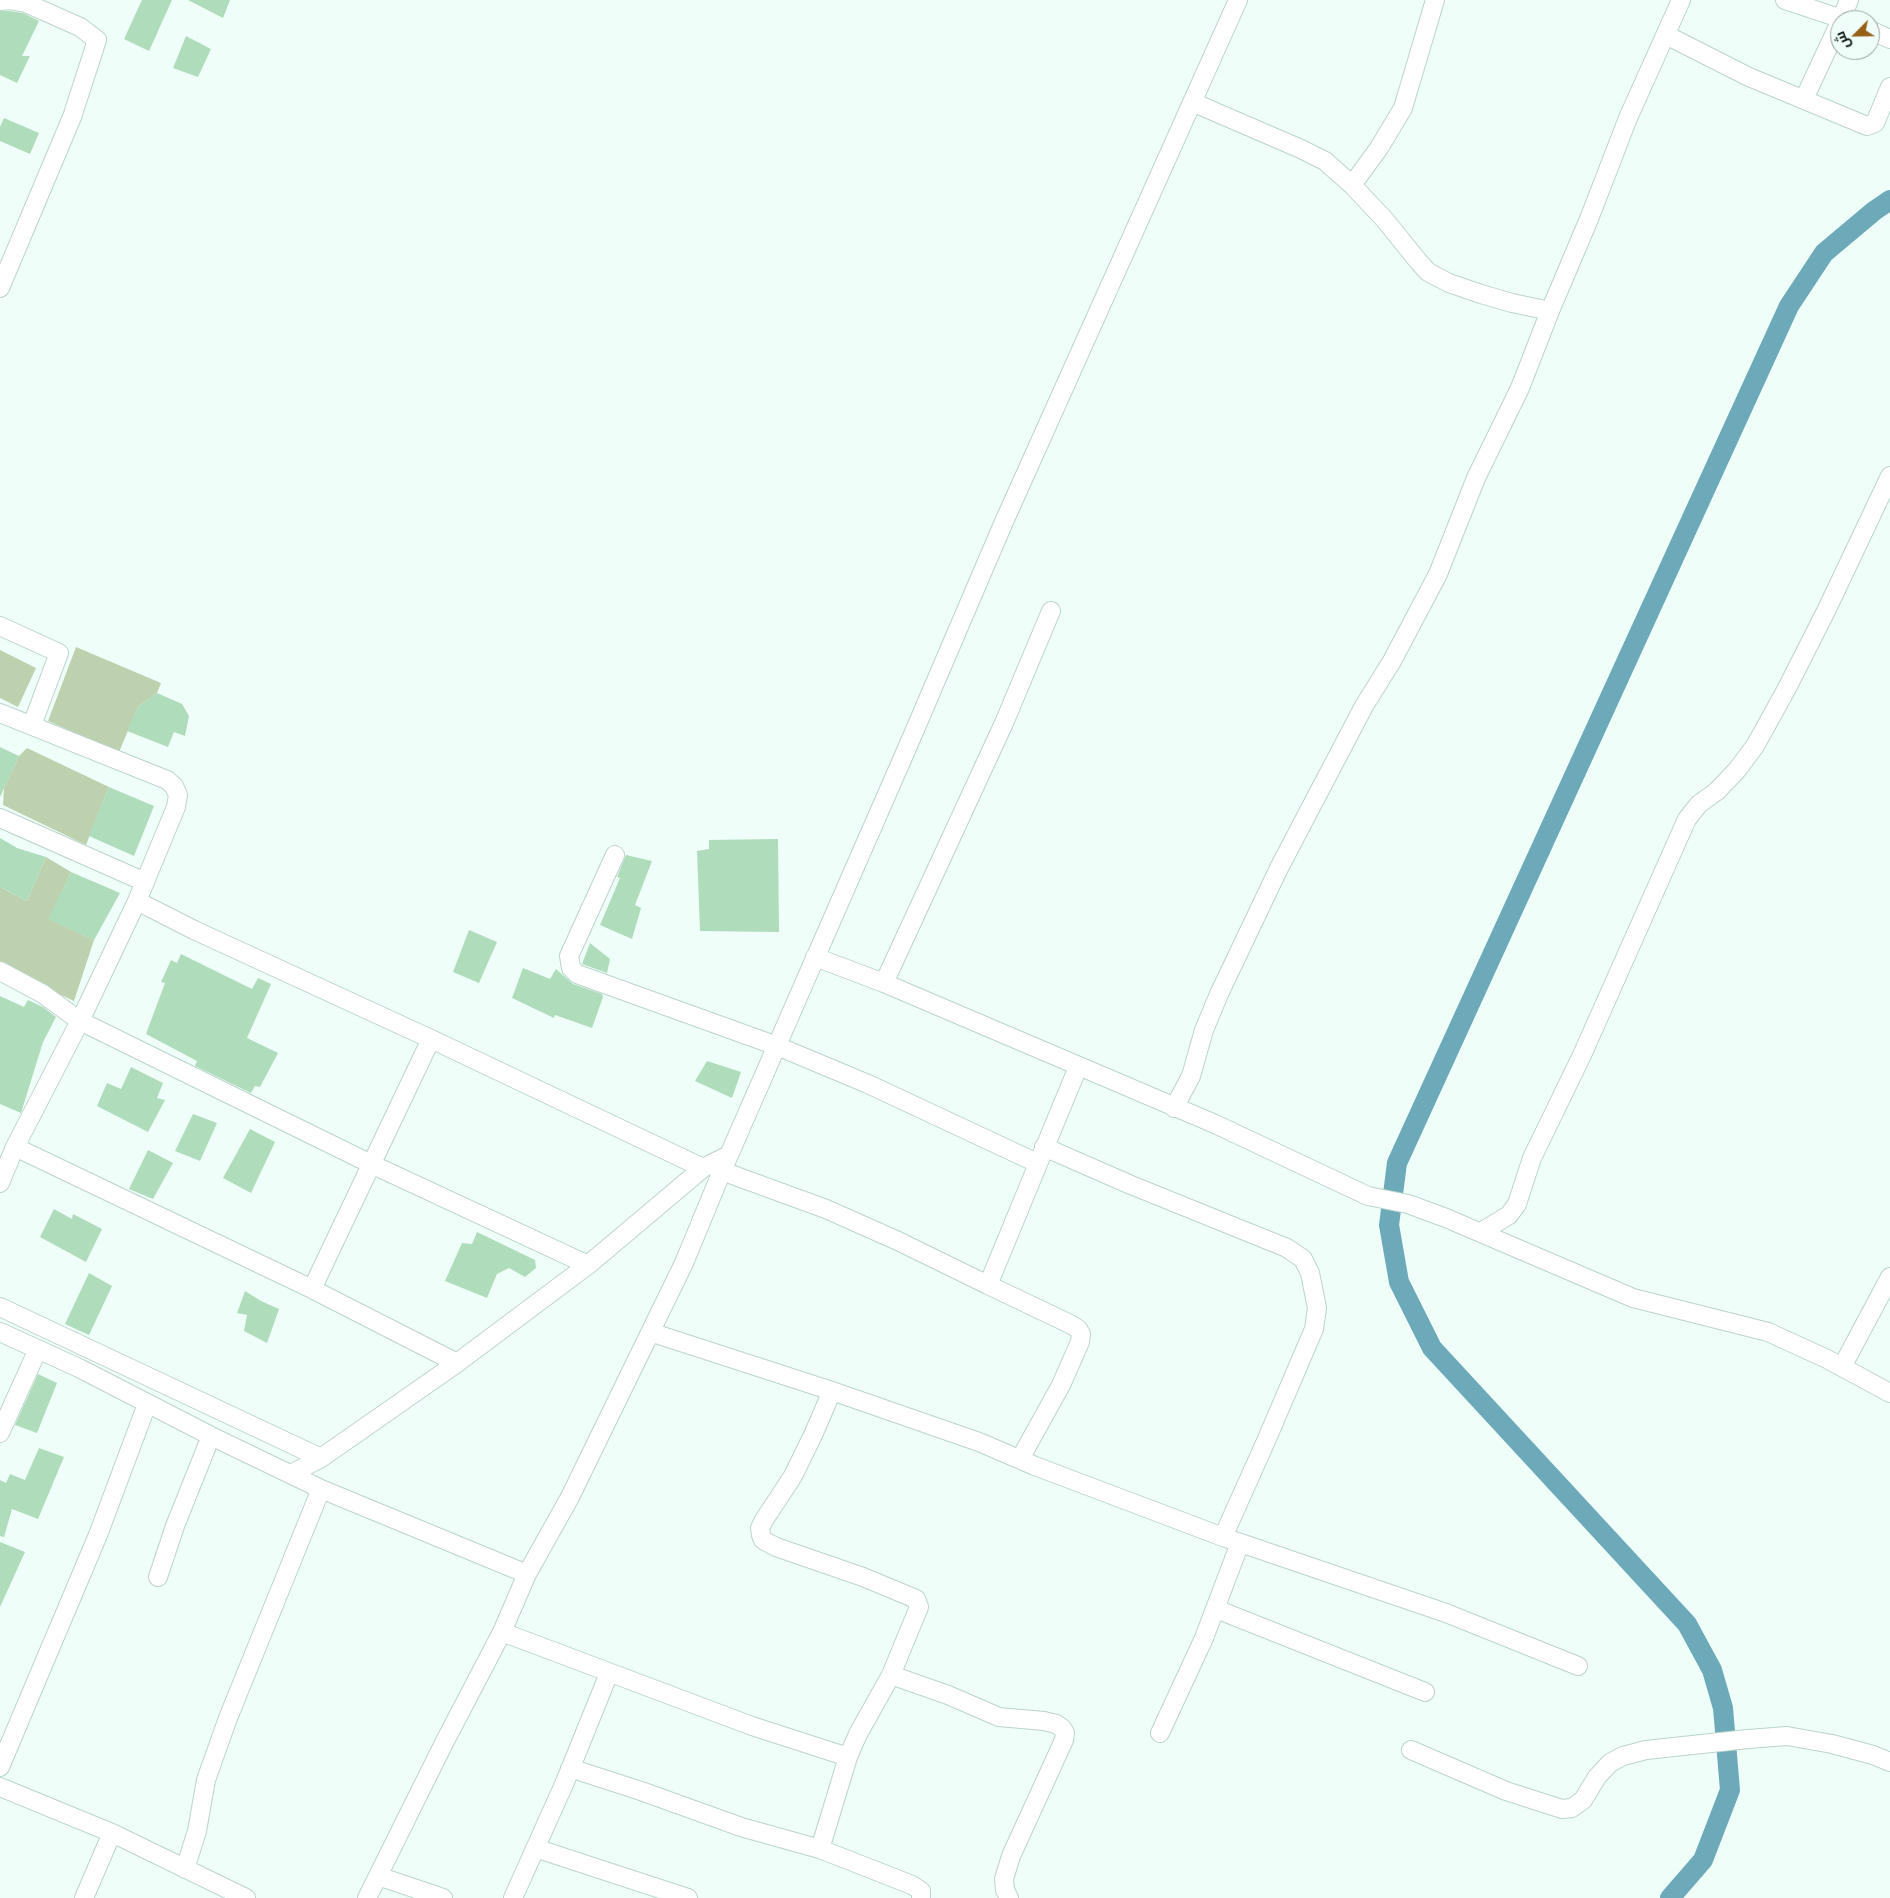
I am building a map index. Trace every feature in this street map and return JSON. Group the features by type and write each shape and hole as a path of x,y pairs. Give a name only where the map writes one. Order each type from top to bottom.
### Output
{"street":[{"path":"0,1 9,0 26,3 80,28 97,40 72,117 0,288"},
{"path":"368,1898 444,1743 502,1632 527,1574 570,1497 684,1263 725,1163 912,739 1010,506 1238,0"},
{"path":"1352,185 1380,148 1402,108 1435,0"},
{"path":"1174,1108 1191,1076 1204,1030 1218,994 1279,868 1364,706 1392,662 1438,574 1476,478 1520,388 1628,118 1681,0"},
{"path":"1785,0 1830,16"},
{"path":"1666,35 1749,77 1870,126 1875,123 1890,87"},
{"path":"1804,99 1830,45"},
{"path":"1192,102 1324,161 1352,185 1385,220 1428,272 1480,294 1550,311"},
{"path":"1481,1232 1509,1215 1517,1204 1532,1158 1586,1046 1687,819 1699,804 1717,791 1738,770 1755,746 1827,609 1890,476"},
{"path":"884,983 1004,723 1051,612"},
{"path":"0,626 59,653 32,726"},
{"path":"0,713 167,780 174,786 178,795 176,807 137,901 80,1021 15,1147 0,1183"},
{"path":"0,818 145,882"},
{"path":"615,855 569,956 574,971 628,993 777,1046 868,1084 1037,1163"},
{"path":"137,901 194,930 431,1039 703,1168"},
{"path":"815,957 884,983 1215,1124 1368,1196 1408,1204 1481,1232 1633,1298 1768,1332 1842,1367 1890,1393"},
{"path":"0,971 43,994 80,1021 371,1164 588,1265"},
{"path":"312,1288 431,1039"},
{"path":"988,1285 1078,1067"},
{"path":"15,1147 312,1288 457,1363"},
{"path":"1044,1147 1131,1185 1287,1248 1303,1259 1310,1273 1317,1308 1314,1330 1223,1537"},
{"path":"291,1474 321,1458 457,1363 588,1265 703,1168 713,1162 725,1163 898,1241 1070,1324 1081,1334 1080,1342 1061,1385 1020,1460"},
{"path":"1842,1367 1890,1277"},
{"path":"0,1307 321,1458"},
{"path":"0,1332 79,1368 147,1404 321,1490 527,1574"},
{"path":"650,1332 832,1391 979,1442 1020,1460 1223,1537 1446,1613 1578,1666"},
{"path":"0,1433 38,1349"},
{"path":"820,1849 848,1757 858,1734 891,1675 919,1607 916,1599 776,1547 763,1540 760,1528 793,1476 832,1391"},
{"path":"0,1767 98,1535 147,1404"},
{"path":"158,1577 175,1526 211,1436"},
{"path":"185,1869 197,1831 206,1780 228,1718 321,1490"},
{"path":"1160,1733 1189,1674 1216,1609 1240,1543"},
{"path":"1216,1609 1425,1692"},
{"path":"502,1632 752,1726 848,1757"},
{"path":"513,1898 570,1768 608,1673"},
{"path":"891,1675 948,1695 999,1717 1044,1721 1056,1724 1062,1728 1065,1734 1064,1740 1011,1856 1004,1879 1009,1898"},
{"path":"1411,1750 1506,1791 1562,1809 1572,1808 1583,1800 1597,1778 1610,1763 1623,1756 1646,1750 1787,1736 1823,1742 1873,1755 1890,1762"},
{"path":"570,1768 642,1790 741,1827 820,1849 912,1885 921,1891 922,1898"},
{"path":"0,1787 112,1833 246,1898"},
{"path":"84,1898 112,1833"},
{"path":"535,1848 688,1898"},
{"path":"378,1876 442,1898"}],"green space":[{"path":"76,647 161,683 157,693 138,707 119,752 48,721"},
{"path":"0,650 36,668 18,707 0,698"},
{"path":"27,748 109,787 86,845 3,805 4,788 19,756"},
{"path":"46,857 71,872 49,919 94,940 74,1001 0,966 0,887 27,901"}],"building":[{"path":"142,0 172,0 149,51 124,39"},
{"path":"188,0 230,0 223,18"},
{"path":"0,11 23,13 39,21 22,56 30,56 17,83 0,75"},
{"path":"186,36 211,49 198,77 173,68"},
{"path":"4,118 39,133 30,154 0,141 0,127"},
{"path":"157,693 182,704 189,716 185,736 174,732 168,747 127,731 138,707"},
{"path":"0,747 19,756 0,797"},
{"path":"109,787 154,806 134,856 89,836"},
{"path":"0,838 17,848 46,857 27,901 0,887"},
{"path":"778,839 779,932 700,931 697,851 709,849 709,840"},
{"path":"626,855 652,861 635,905 641,908 632,939 600,925 620,878 617,877"},
{"path":"71,872 120,893 94,940 48,919"},
{"path":"469,930 497,942 479,983 453,972"},
{"path":"590,943 610,959 607,973 582,964"},
{"path":"181,954 252,989 258,978 271,984 247,1038 278,1053 260,1087 255,1086 251,1093 195,1066 197,1061 146,1034 165,983 161,982 171,960 177,963"},
{"path":"523,968 550,979 556,969 573,984 602,994 603,997 592,1028 555,1015 554,1018 512,998"},
{"path":"0,996 24,1007 28,1000 43,1007 56,1017 43,1042 21,1113 0,1104"},
{"path":"707,1061 741,1072 732,1098 695,1081"},
{"path":"131,1067 163,1083 157,1098 165,1100 148,1132 97,1106 107,1083 121,1089"},
{"path":"193,1114 217,1123 200,1161 175,1151"},
{"path":"250,1129 275,1142 251,1193 223,1178"},
{"path":"148,1150 173,1163 153,1199 129,1189"},
{"path":"54,1209 72,1219 73,1214 102,1229 86,1262 40,1237"},
{"path":"477,1232 535,1260 536,1268 525,1277 509,1268 497,1274 487,1298 445,1281 462,1243 472,1244"},
{"path":"89,1273 112,1286 89,1335 65,1324"},
{"path":"245,1291 279,1309 267,1343 244,1331 247,1315 237,1313"},
{"path":"38,1374 57,1383 37,1433 15,1425"},
{"path":"39,1448 64,1457 38,1519 12,1509 4,1537 0,1536 0,1480 6,1483 10,1474 25,1480"},
{"path":"0,1542 25,1552 0,1607"}],"waterway":[{"path":"1670,1898 1703,1860 1730,1790 1723,1708 1712,1670 1687,1624 1432,1348 1399,1282 1389,1225 1397,1163 1789,306 1824,253 1890,200"}]}
